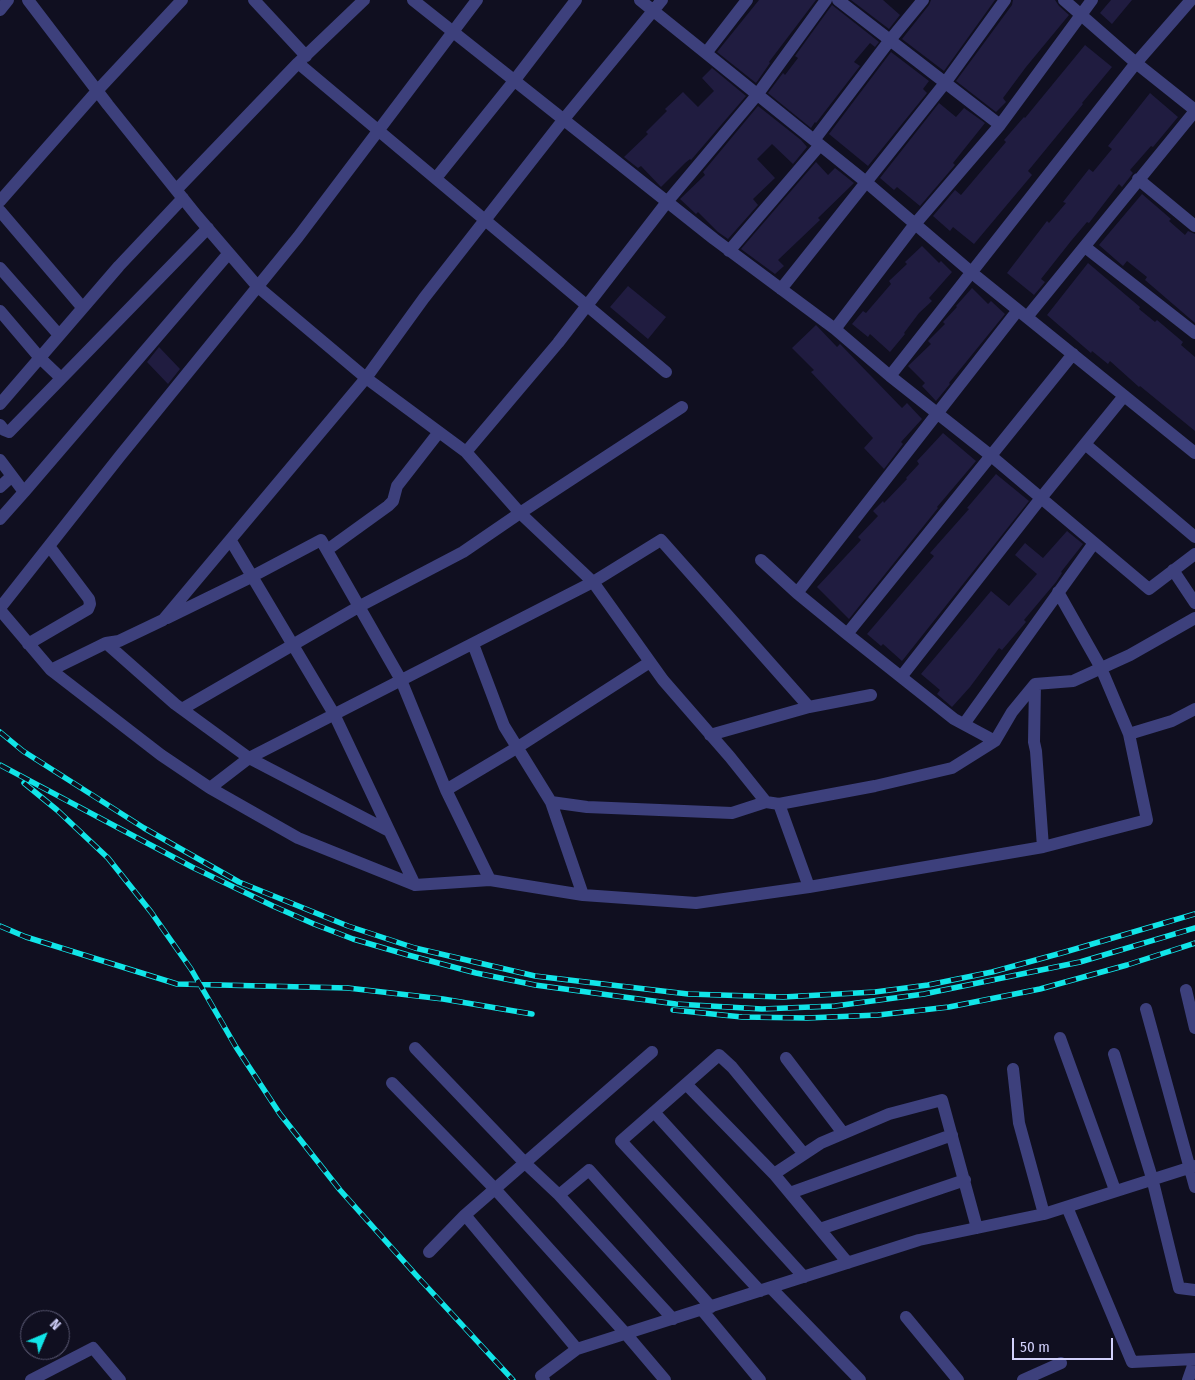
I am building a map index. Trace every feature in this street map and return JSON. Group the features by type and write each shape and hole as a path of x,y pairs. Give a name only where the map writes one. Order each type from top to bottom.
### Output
{"street":[{"path":"0,10 8,0"},
{"path":"28,0 179,194 258,287 366,378 466,452 520,513 593,582 663,680 772,803 809,887"},
{"path":"0,201 97,90 182,0"},
{"path":"254,0 302,59 378,131 486,219 666,372"},
{"path":"0,404 179,194 302,59 364,0"},
{"path":"413,0 729,251 835,329 890,376 990,455 1149,589 1195,554"},
{"path":"477,0 258,287 120,456 0,609 51,670 161,755 210,788 298,838 414,885 490,880 583,895 696,903 809,887 1044,847 1147,820 1129,734 1101,668 1058,592"},
{"path":"436,178 576,0"},
{"path":"640,0 866,182 971,272 1195,453"},
{"path":"163,620 366,378 424,298 564,119 662,0"},
{"path":"706,53 747,0"},
{"path":"466,452 558,343 668,202 757,94 826,0"},
{"path":"838,0 1000,125"},
{"path":"729,251 817,143 890,40 923,0"},
{"path":"781,289 945,83 1005,0"},
{"path":"797,593 937,413 1022,314 1085,247 1195,110 1136,63 1064,0"},
{"path":"835,329 915,224 1000,125 1092,0"},
{"path":"890,376 1136,63 1191,0"},
{"path":"1138,179 1195,226"},
{"path":"0,211 82,307"},
{"path":"0,425 9,432 208,228"},
{"path":"1085,247 1195,333"},
{"path":"0,519 229,253"},
{"path":"0,268 59,335"},
{"path":"0,311 40,358 61,378"},
{"path":"847,634 1072,354"},
{"path":"901,677 1041,498 1124,396"},
{"path":"182,709 360,606 463,552 682,407"},
{"path":"327,550 393,501 396,486 439,432"},
{"path":"1085,444 1195,536"},
{"path":"0,460 24,492"},
{"path":"0,487 12,476"},
{"path":"51,670 106,643 119,640 163,620 321,540 401,680 446,790 490,880"},
{"path":"210,788 249,758 593,582 661,540 809,707"},
{"path":"231,541 334,714 414,885"},
{"path":"964,724 1094,543"},
{"path":"28,644 88,609 90,604 89,599 49,546"},
{"path":"761,560 797,593 847,634 954,718 995,741"},
{"path":"1173,570 1195,603"},
{"path":"551,802 587,807 732,813 772,803 875,786 952,768 995,741 1012,712 1035,684 1073,681 1130,655 1195,618"},
{"path":"106,643 182,709 249,758 389,832"},
{"path":"473,644 504,726 551,802 583,895"},
{"path":"446,790 518,747 650,662"},
{"path":"1035,684 1034,742 1044,847"},
{"path":"710,735 809,707 871,695"},
{"path":"1129,734 1172,721 1195,709"},
{"path":"1186,990 1195,1028"},
{"path":"1146,1009 1192,1166 1195,1187"},
{"path":"1060,1038 1115,1190"},
{"path":"415,1048 525,1163 559,1195 673,1319"},
{"path":"428,1252 465,1215 652,1052"},
{"path":"1114,1054 1152,1178 1179,1288 1195,1290"},
{"path":"804,1154 732,1067 719,1055 621,1141 766,1289 860,1380"},
{"path":"786,1058 843,1133"},
{"path":"1013,1069 1020,1123 1044,1214"},
{"path":"392,1083 495,1189 626,1334 664,1380"},
{"path":"686,1084 774,1174 848,1263"},
{"path":"774,1174 821,1143 843,1133 889,1114 942,1100 977,1228"},
{"path":"654,1112 804,1277"},
{"path":"790,1193 952,1135"},
{"path":"544,1380 541,1376 577,1349 920,1240 1044,1214 1192,1166"},
{"path":"559,1195 589,1170 706,1308 760,1380"},
{"path":"820,1229 964,1180"},
{"path":"1066,1207 1132,1362 1195,1360 1188,1380"},
{"path":"465,1215 577,1349"},
{"path":"906,1317 958,1380"},
{"path":"31,1380 93,1348 120,1380"},
{"path":"1023,1380 1061,1363"}],"building":[{"path":"759,0 816,0 769,62 756,83 717,52"},
{"path":"851,0 883,0 900,15 889,29"},
{"path":"931,0 995,0 944,71 902,39"},
{"path":"1013,0 1055,0 1069,15 1026,67 1003,98 1006,102 996,112 956,81 1012,5"},
{"path":"1111,0 1132,0 1112,24 1100,13"},
{"path":"832,5 879,42 875,47 870,43 854,62 860,66 811,128 768,93 783,73 785,75 798,58 795,56"},
{"path":"1085,45 1112,67 1028,171 1032,175 974,244 953,227 950,231 933,216 955,190 961,195 1006,142 1004,140 1025,118"},
{"path":"891,52 929,81 923,89 927,93 868,166 829,134"},
{"path":"712,68 746,96 691,160 685,163 661,187 641,166 638,168 624,157 648,134 646,132 667,111 665,109 683,92 698,107 714,91 702,78"},
{"path":"1150,93 1178,117 1153,147 1151,146 1130,170 1133,173 1122,187 1119,184 1089,223 1087,222 1071,241 1041,279 1045,282 1034,295 1007,273 1047,221 1049,223 1066,203 1063,202 1089,169 1093,172 1112,149 1108,146"},
{"path":"939,103 956,117 964,108 985,123 953,163 955,165 920,206 897,187 894,190 880,178"},
{"path":"758,106 801,140 807,147 793,164 772,144 757,159 775,178 753,199 758,205 728,239 698,212 696,214 680,199 705,175 703,172"},
{"path":"816,162 828,175 835,168 854,183 818,218 820,220 778,260 784,266 775,274 741,249"},
{"path":"1142,194 1171,219 1169,221 1185,235 1188,231 1195,234 1195,323 1145,280 1147,277 1127,261 1123,266 1099,245"},
{"path":"922,246 939,263 941,261 952,272 929,298 932,301 919,313 890,352 870,334 868,337 852,324 863,311 866,313 891,284 889,281"},
{"path":"1088,263 1140,307 1139,309 1155,322 1157,320 1183,342 1181,345 1195,357 1195,431 1139,387 1110,361 1108,364 1092,351 1091,353 1047,315"},
{"path":"628,286 666,317 648,339 610,307"},
{"path":"972,288 988,304 991,301 1005,314 936,401 922,386 925,383 908,366 931,344 928,341 945,324 943,322"},
{"path":"816,325 837,347 840,344 902,408 907,403 922,419 901,442 903,444 884,469 864,448 873,438 811,372 814,370 792,348"},
{"path":"159,347 180,369 168,384 147,362"},
{"path":"943,433 976,461 937,507 849,619 817,587 861,540 858,537 878,516 873,511 883,501 884,503 907,479 919,464 917,461"},
{"path":"996,474 1029,501 902,661 883,644 881,646 867,634 934,556 930,553 969,509 967,508"},
{"path":"1067,531 1083,544 1061,572 1056,582 1024,620 1026,622 1002,650 999,648 970,687 952,707 937,694 940,690 921,674 991,591 1009,606 1037,574 1015,555 1025,543 1043,558"}],"railway":[{"path":"0,732 23,751 144,828 239,882 348,926 415,948 535,976 688,994 783,997 875,992 928,985 992,972 1195,914"},
{"path":"0,765 192,867 314,924 353,939 408,955 476,973 535,985 676,1004 762,1009 835,1006 924,994 1080,962 1195,928"},
{"path":"24,783 57,810 108,858 151,912 191,969 236,1047 280,1114 340,1190 513,1380"},
{"path":"0,926 26,937 177,984 348,988 443,999 532,1014"},
{"path":"673,1010 742,1017 807,1018 878,1015 949,1007 1040,989 1127,965 1195,943"}]}
